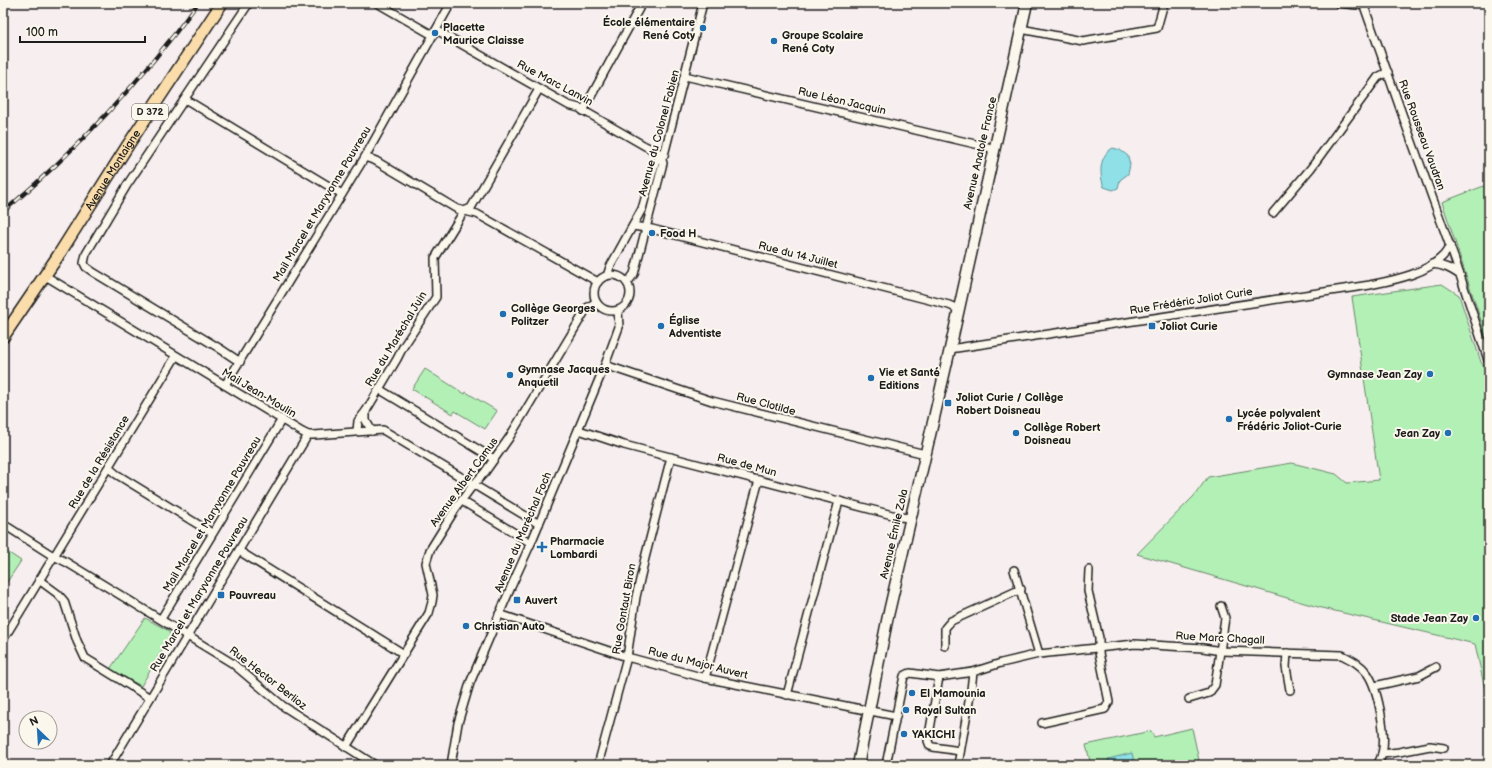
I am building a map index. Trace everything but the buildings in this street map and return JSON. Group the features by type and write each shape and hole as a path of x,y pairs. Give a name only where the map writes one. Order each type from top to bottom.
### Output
{"main road":[{"name":"Avenue Montaigne","path":"3,337 58,256 128,145 222,3"},
{"name":"Avenue Anatole France","path":"958,309 1027,3"},
{"name":"Avenue Émile Zola","path":"858,765 888,616 958,309"}],"street":[{"path":"248,3 186,99 342,194"},
{"name":"Rue Marc Lanvin","path":"377,3 429,33 440,32 568,105 583,111 662,156"},
{"name":"Mail Marcel et Maryvonne Pouvreau","path":"225,385 365,157 451,3"},
{"path":"583,111 642,3"},
{"name":"Avenue du Colonel Fabien","path":"646,225 663,163 662,156 685,76 703,3"},
{"path":"1021,29 1076,41 1090,40 1157,28 1164,3"},
{"path":"1338,3 1348,5 1365,3"},
{"name":"Rue Rousseau Vaudran","path":"1365,3 1460,275 1489,363"},
{"path":"1273,213 1311,168 1378,77 1388,72"},
{"name":"Rue Léon Jacquin","path":"685,76 993,150"},
{"name":"Rue du Maréchal Juin","path":"357,431 358,421 366,411 403,347 436,297 435,258 464,211 471,208 540,89"},
{"name":"Mail Jean-Moulin","path":"186,99 127,185 86,254 84,263 93,272 240,362"},
{"path":"607,276 610,267 642,209 656,160 662,156"},
{"path":"365,157 376,161 457,209 477,214 598,282"},
{"path":"627,283 634,274 646,225"},
{"name":"Rue du 14 Juillet","path":"633,226 646,225 949,305 958,309"},
{"name":"Rue Frédéric Joliot Curie","path":"950,348 1370,285 1408,276 1432,264 1443,256 1450,246"},
{"path":"1432,264 1446,267 1460,275"},
{"name":"Mail Jean-Moulin","path":"44,275 176,356 308,434"},
{"path":"607,276 618,276 627,283 630,288 629,299 626,304 618,310 603,309 596,302 594,292 598,282 607,276"},
{"name":"Avenue Albert Camus","path":"346,747 429,613 433,595 427,567 427,557 434,544 456,508 485,472 523,415 587,308 596,302"},
{"name":"Avenue du Maréchal Foch","path":"451,765 458,724 470,683 579,430 605,365 619,327 618,310"},
{"name":"Rue de la Résistance","path":"3,640 176,356"},
{"name":"Rue Clotilde","path":"605,365 712,401 925,454"},
{"path":"379,389 494,459"},
{"path":"366,411 366,421 372,431"},
{"name":"Mail Marcel et Maryvonne Pouvreau","path":"161,619 282,419"},
{"path":"308,434 383,430 539,524"},
{"name":"Rue de Mun","path":"579,430 624,445 900,517 910,518"},
{"name":"Rue Marcel et Maryvonne Pouvreau","path":"110,765 308,434"},
{"name":"Rue Gontaut Biron","path":"598,765 627,657 636,597 671,457"},
{"path":"109,468 116,474 212,533"},
{"path":"705,678 759,480"},
{"path":"462,501 531,543"},
{"path":"787,695 839,501"},
{"name":"Rue Hector Berlioz","path":"3,524 232,663 283,706 375,765"},
{"path":"239,551 404,654"},
{"path":"1014,570 1021,589 1039,654"},
{"path":"1042,723 1105,709 1108,706 1109,702 1099,647 1099,638 1088,591 1089,570"},
{"path":"39,580 64,600 77,641 85,658 150,698"},
{"path":"945,646 945,628 951,621 1021,589"},
{"path":"1189,699 1209,693 1215,686 1225,618 1221,606"},
{"name":"Rue du Major Auvert","path":"499,614 627,657 705,678 896,716"},
{"name":"Rue Marc Chagall","path":"896,716 904,676 910,673 939,677 973,672 1001,663 1039,654 1135,644 1203,648 1221,651 1342,655 1357,663 1367,672 1374,686 1382,719 1383,735 1382,754 1377,765"},
{"path":"1287,653 1286,667 1290,690"},
{"path":"1374,686 1419,676 1436,667"},
{"path":"958,765 973,672"},
{"path":"939,677 928,741 933,747 960,751"},
{"path":"886,765 896,716"},
{"path":"1382,754 1430,746 1444,748"}],"green space":[{"path":"1489,184 1489,345 1442,202"},
{"path":"1442,284 1459,295 1481,362 1489,376 1489,708 1475,644 1318,607 1137,554 1194,496 1208,477 1292,463 1336,474 1347,483 1379,480 1352,297"},
{"path":"425,369 465,394 466,392 497,411 485,429 455,411 453,414 412,389"},
{"path":"3,549 21,561 3,588"},
{"path":"145,618 169,631 170,637 141,686 110,669"},
{"path":"1192,728 1200,765 1091,765 1086,745 1151,731 1154,737"}],"water":[{"path":"1113,148 1120,150 1128,156 1130,165 1128,174 1120,180 1118,188 1113,190 1104,187 1101,176 1101,165 1105,155"},
{"path":"1132,753 1134,762 1120,765 1110,765 1108,759"}],"railway":[{"path":"3,212 30,189 107,114 177,32 198,3"}],"place":[{"name":"École élémentaire René Coty","path":"703,28"},
{"name":"Placette Maurice Claisse","path":"435,33"},
{"name":"Groupe Scolaire René Coty","path":"774,41"},
{"name":"Food H","path":"652,233"},
{"name":"Collège Georges Politzer","path":"503,314"},
{"name":"Église Adventiste","path":"661,326"},
{"name":"Joliot Curie","path":"1152,326"},
{"name":"Gymnase Jean Zay","path":"1430,374"},
{"name":"Gymnase Jacques Anquetil","path":"510,375"},
{"name":"Vie et Santé Editions","path":"871,378"},
{"name":"Joliot Curie / Collège Robert Doisneau","path":"948,403"},
{"name":"Lycée polyvalent Frédéric Joliot-Curie","path":"1229,419"},
{"name":"Collège Robert Doisneau","path":"1016,433"},
{"name":"Jean Zay","path":"1448,433"},
{"name":"Pharmacie Lombardi","path":"542,547"},
{"name":"Pouvreau","path":"221,595"},
{"name":"Auvert","path":"517,600"},
{"name":"Stade Jean Zay","path":"1476,618"},
{"name":"Christian Auto","path":"466,626"},
{"name":"El Mamounia","path":"912,693"},
{"name":"Royal Sultan","path":"906,710"},
{"name":"YAKICHI","path":"904,734"}]}
